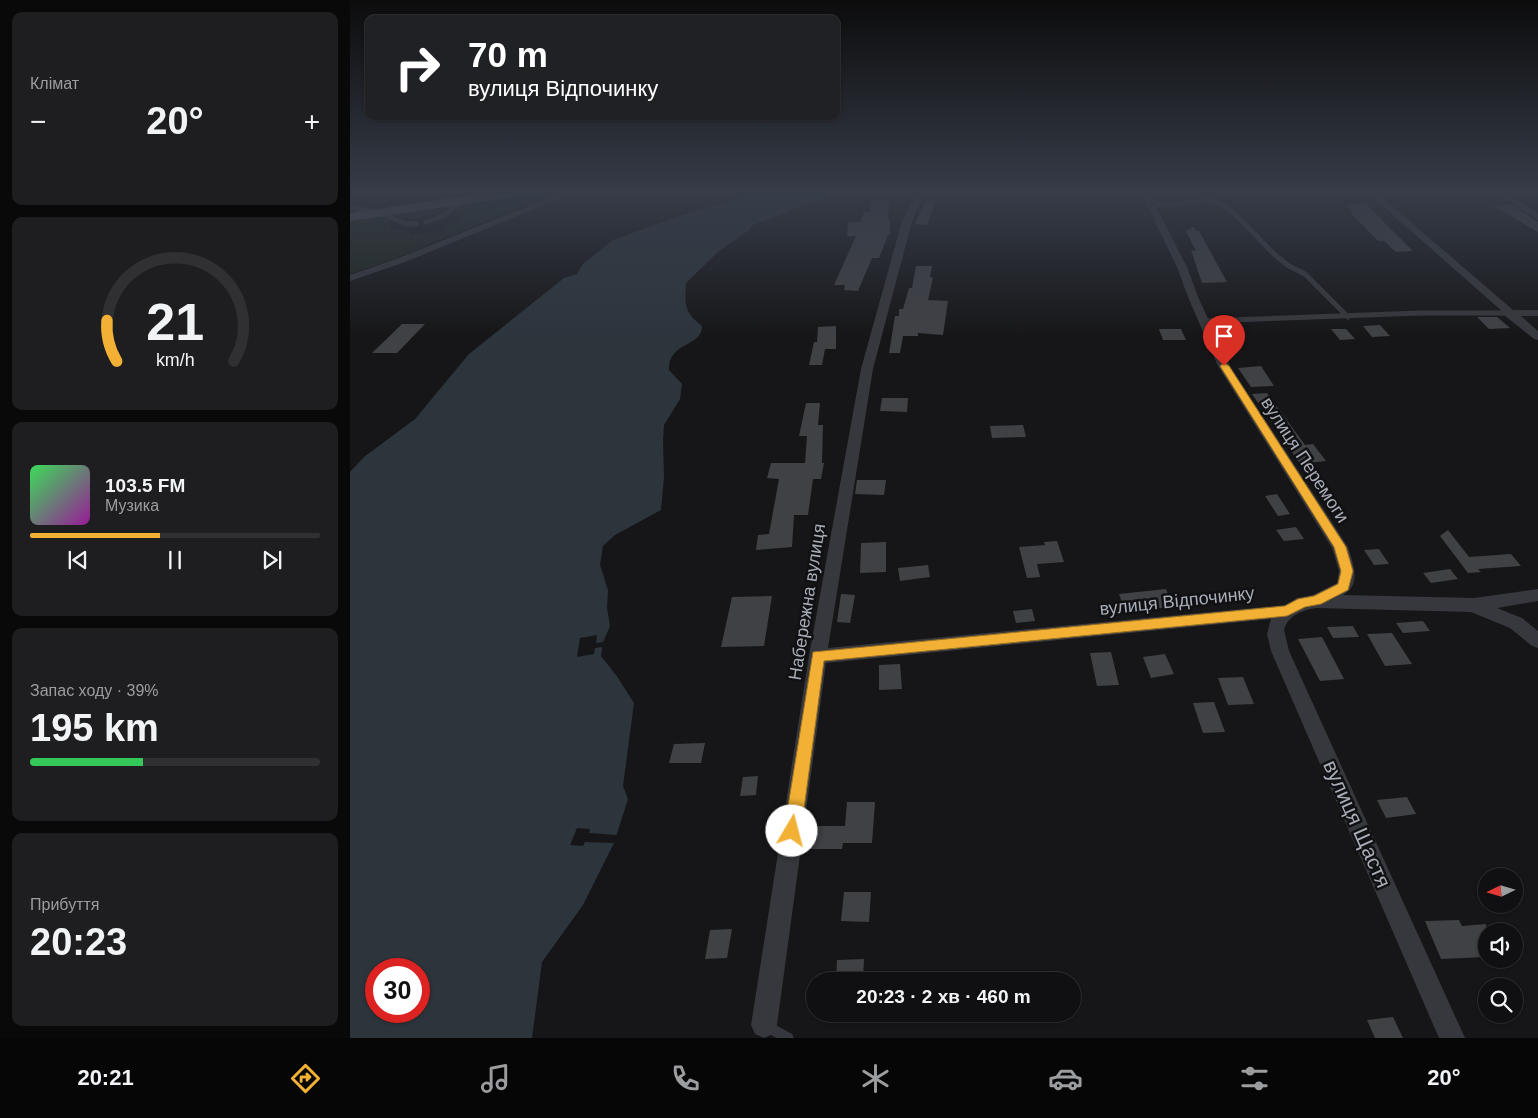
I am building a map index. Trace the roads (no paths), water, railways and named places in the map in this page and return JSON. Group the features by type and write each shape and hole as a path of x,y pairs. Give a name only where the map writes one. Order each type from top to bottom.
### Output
{"street":[{"path":"350,278 448,241"},
{"name":"Набережна вулиця","path":"765,1032 818,656 867,369 901,241"},
{"name":"вулиця Перемоги","path":"1169,241 1224,366 1340,547 1347,571 1344,587 1316,600"},
{"path":"1428,241 1501,304 1508,313 1538,337"},
{"path":"1508,313 1538,313"},
{"name":"вулиця Відпочинку","path":"818,656 1287,611 1303,603 1316,600 1474,606 1538,595"},
{"path":"1474,606 1516,623 1538,641"},
{"name":"вулиця Щастя","path":"1287,611 1276,624 1276,635 1280,651 1452,1038"}],"lane":[{"path":"1264,241 1289,266 1305,274 1348,317"},
{"path":"1204,321 1508,313"},
{"path":"765,1032 788,1038"}]}
